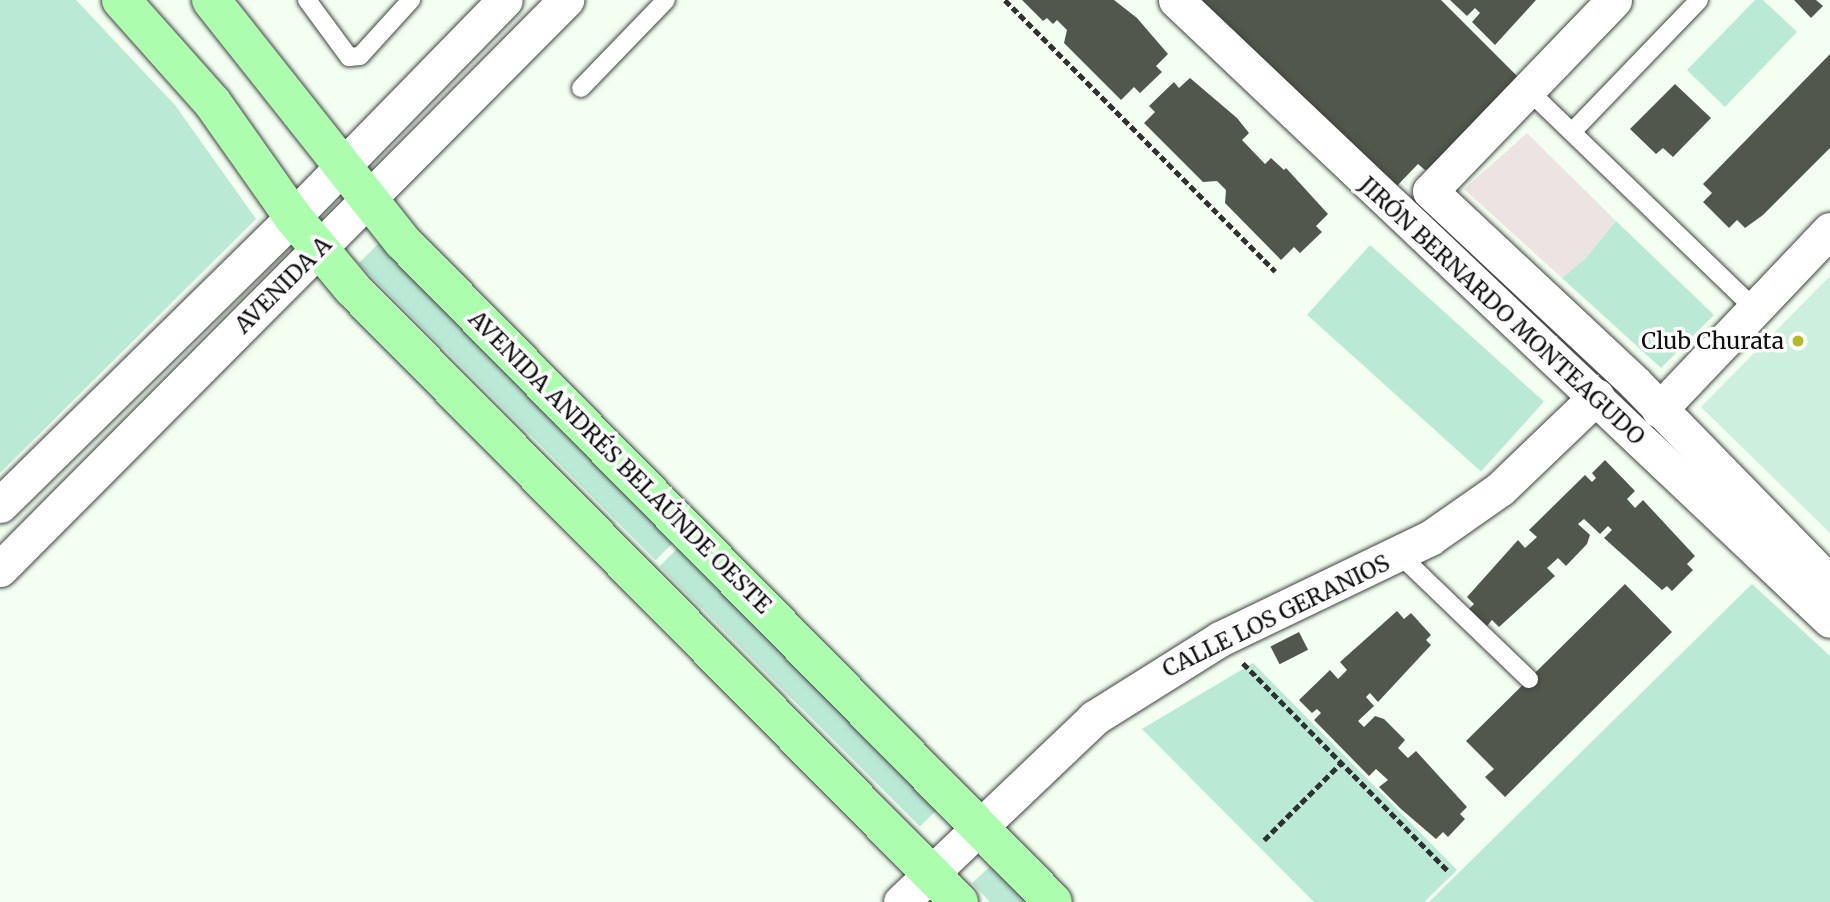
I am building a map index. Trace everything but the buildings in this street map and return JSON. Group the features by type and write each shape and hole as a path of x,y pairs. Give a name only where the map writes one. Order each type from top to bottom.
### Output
{"street":[{"path":"121,0 212,102 318,250 959,902"},
{"name":"AVENIDA ANDRÉS BELAÚNDE OESTE","path":"211,0 280,83 341,168 403,242 1054,902"},
{"name":"AVENIDA A","path":"0,505 293,217 505,0"},
{"name":"AVENIDA A","path":"0,569 566,0"},
{"name":"JIRÓN BERNARDO MONTEAGUDO","path":"1176,0 1376,194 1597,396 1830,620"},
{"path":"1528,90 1614,0"},
{"name":"JIRÓN BERNARDO MONTEAGUDO","path":"1528,90 1430,191 1659,410 1830,583"},
{"path":"1659,410 1830,230"},
{"name":"CALLE LOS GERANIOS","path":"930,873 1094,718 1139,685 1220,639 1399,555 1500,488 1597,396"},
{"path":"901,902 930,873"}],"lane":[{"path":"307,0 349,57 360,56 411,0"},
{"path":"580,88 666,0"},
{"path":"1572,132 1699,0"},
{"path":"1528,90 1755,309"},
{"path":"1399,555 1529,679"}],"path":[{"path":"1005,0 1275,271"},
{"path":"1220,639 1449,872"},
{"path":"1264,840 1342,762"}],"shaded area":[{"path":"1527,133 1616,221 1585,259 1562,278 1464,189"}],"green space":[{"path":"0,0 76,0 175,105 256,219 0,473"},
{"path":"1755,0 1763,0 1797,32 1725,107 1687,70"},
{"path":"1616,221 1714,315 1661,368 1562,278 1585,259"},
{"path":"382,240 679,537 656,560 359,263"},
{"path":"1370,245 1544,402 1481,471 1307,315"},
{"name":"Club Churata","path":"1830,276 1830,533 1701,407"},
{"path":"683,543 943,803 920,827 660,566"},
{"path":"1752,584 1830,656 1830,902 1429,902"},
{"path":"1253,663 1457,870 1424,902 1314,902 1142,729"},
{"path":"994,863 1033,902 990,902 972,883"}],"place":[{"name":"Club Churata","path":"1798,341"}]}
